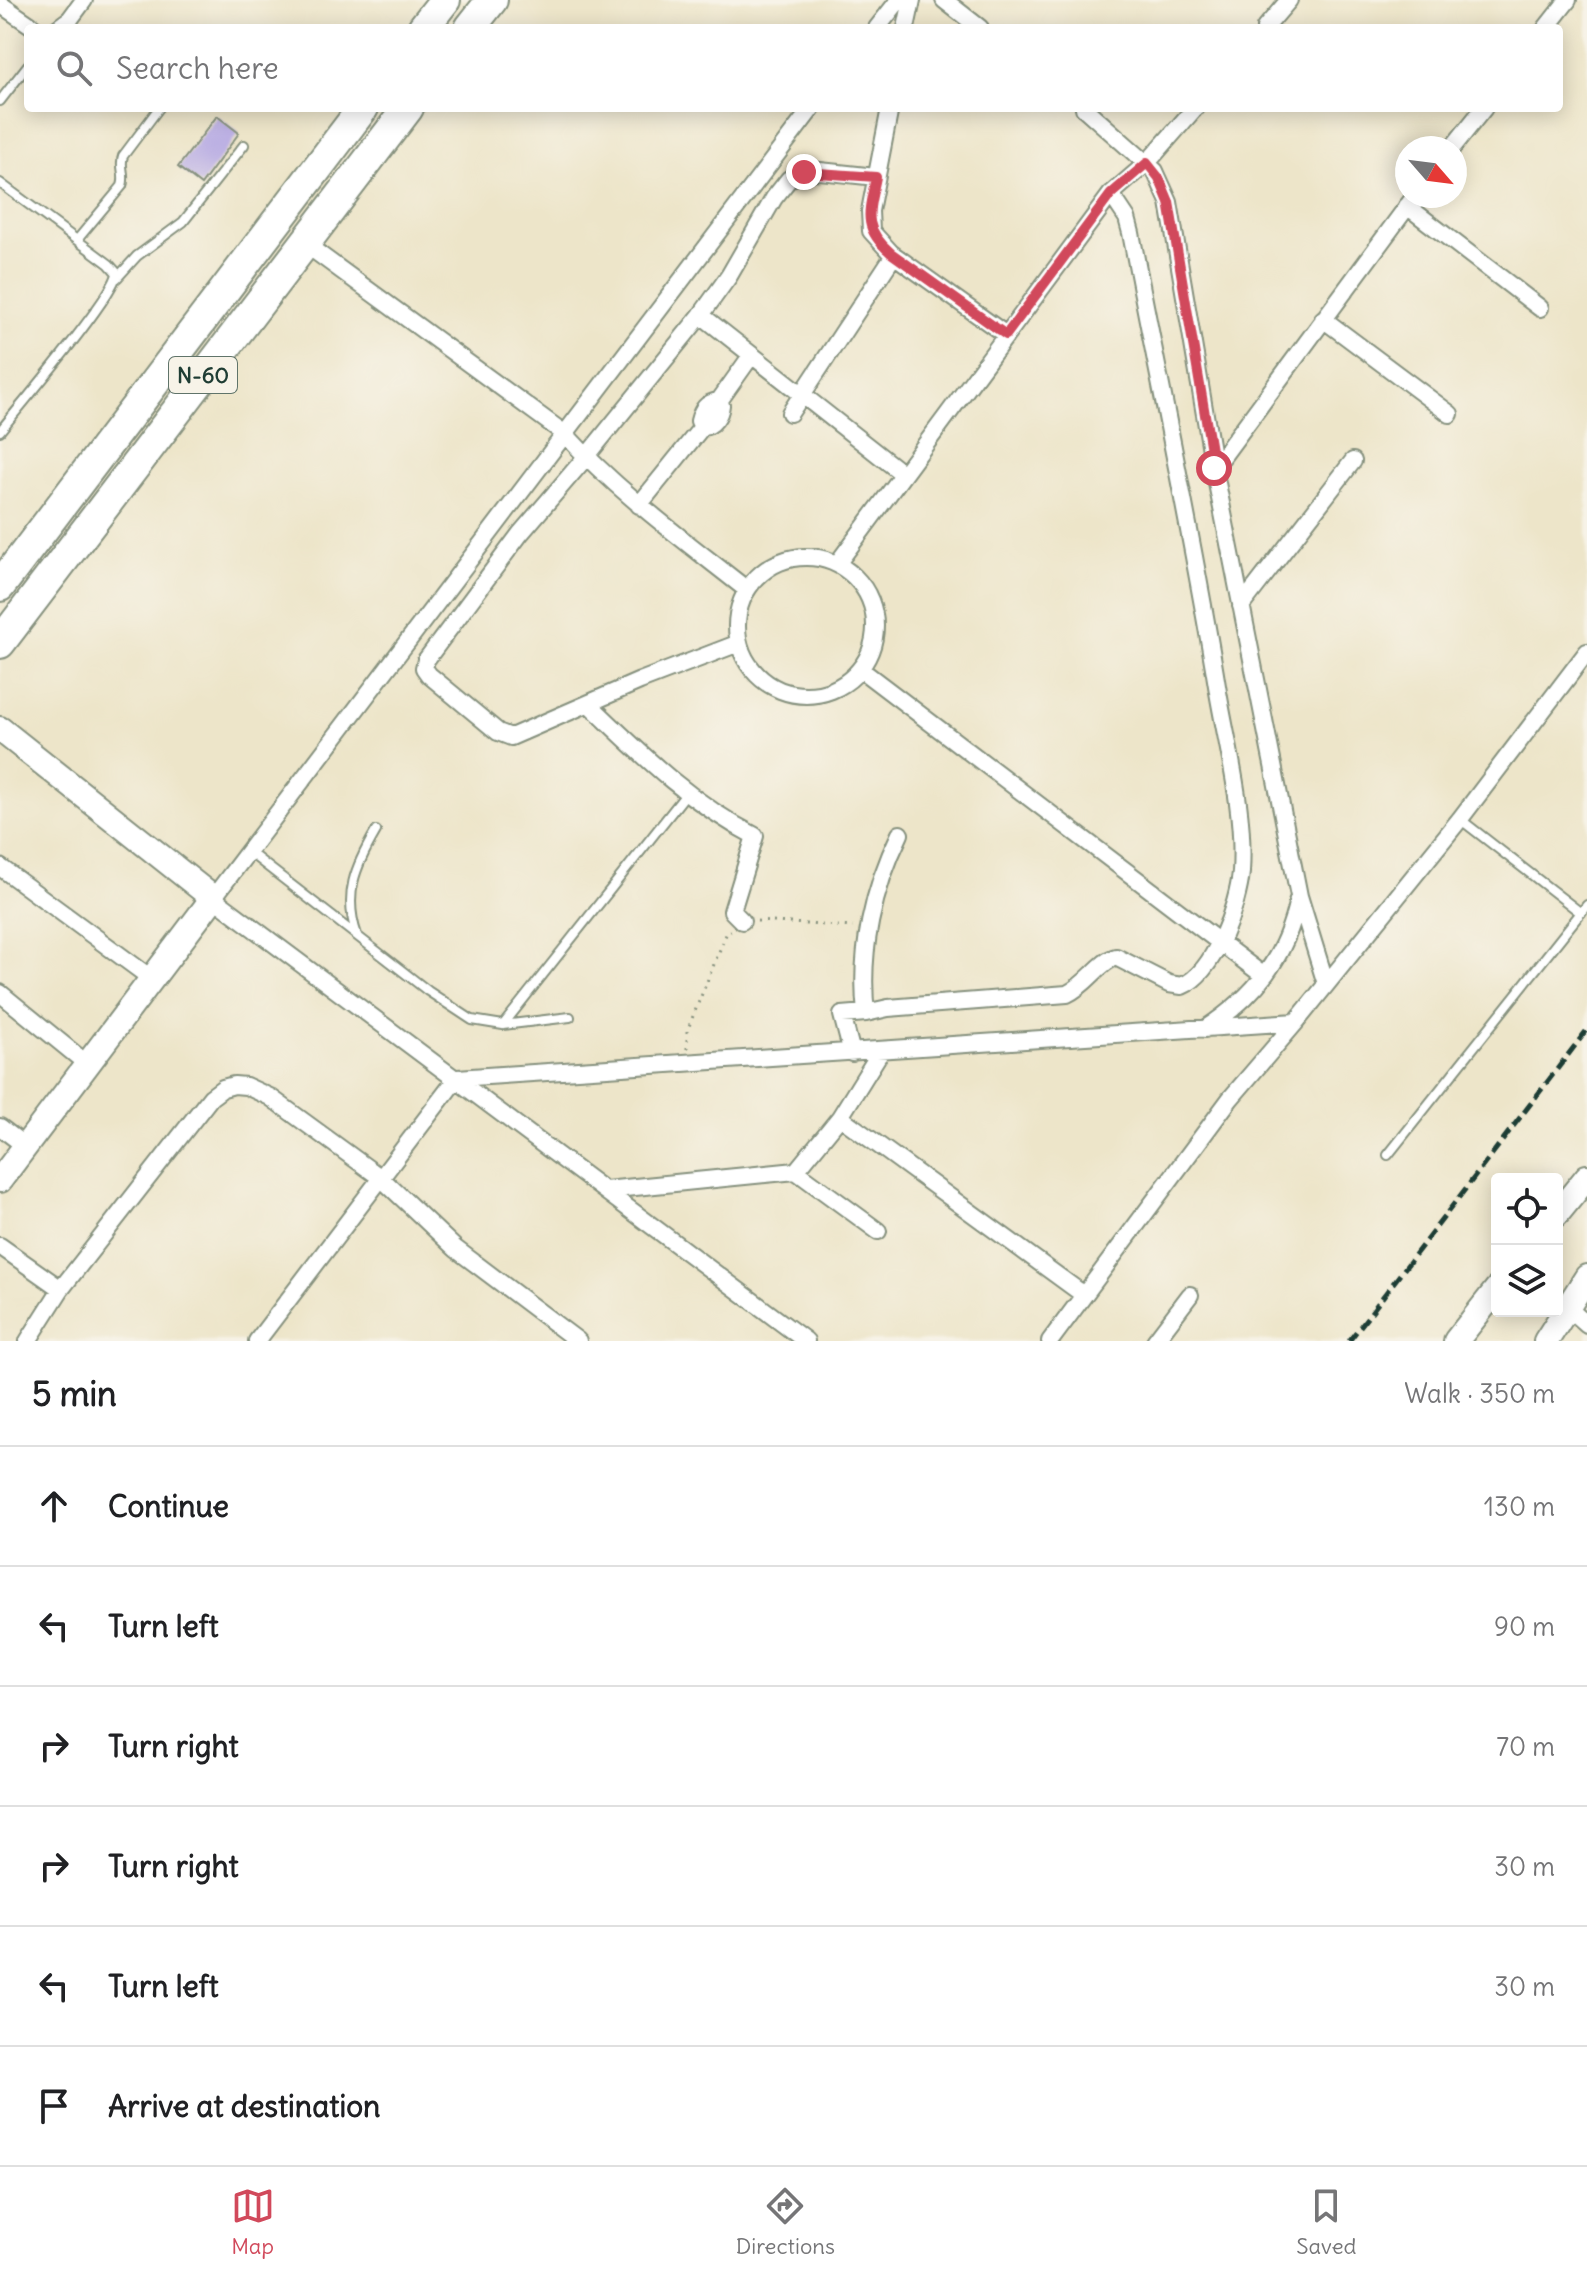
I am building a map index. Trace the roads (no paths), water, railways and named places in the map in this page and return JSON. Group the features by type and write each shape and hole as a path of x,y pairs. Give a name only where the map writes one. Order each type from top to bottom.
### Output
{"highway":[{"path":"426,24 445,0"},
{"path":"473,24 492,0"},
{"name":"N-60","path":"3,577 360,112"},
{"name":"N-60","path":"0,643 405,112"},
{"path":"202,321 229,342"}],"street":[{"path":"63,24 84,0"},
{"path":"880,24 899,0"},
{"path":"907,24 912,0"},
{"path":"944,0 975,24"},
{"path":"1268,24 1289,0"},
{"path":"1549,24 1568,0"},
{"path":"0,4 29,24"},
{"path":"0,1180 809,112"},
{"path":"889,112 870,211 871,231 894,255 1006,335"},
{"path":"1089,112 1147,163 1159,178 1169,202 1214,468 1299,896 1326,984"},
{"path":"837,564 1111,194 1147,163 1192,112"},
{"path":"1462,136 1481,112"},
{"path":"739,643 514,736 504,736 424,668 426,660 520,534 701,315 789,179 804,172 820,171 876,177"},
{"path":"852,1053 842,1015 888,1008 1067,994 1085,985 1104,963 1116,957 1169,984 1182,986 1193,979 1232,918 1241,868 1238,802 1200,580 1131,233 1127,218 1111,194"},
{"path":"1214,468 1406,208"},
{"path":"1419,208 1540,308"},
{"path":"304,243 565,434 639,505 747,590"},
{"path":"790,413 894,255"},
{"path":"701,315 903,474"},
{"path":"1323,319 1450,414"},
{"path":"639,505 702,427 709,426 716,419 721,405 719,401 751,356"},
{"path":"1241,606 1353,461"},
{"path":"816,557 837,564 858,580 873,608 874,640 860,669 849,681 827,692 804,696 773,688 749,666 739,643 737,620 747,590 769,567 784,560 816,557"},
{"path":"1050,1341 1230,1099 1460,819 1587,652"},
{"path":"860,669 1264,976"},
{"path":"589,704 686,794 709,811 755,836 732,911 742,921"},
{"path":"0,729 213,898 806,1341"},
{"path":"866,1013 863,980 869,928 891,852 900,834"},
{"path":"0,867 152,979"},
{"path":"1204,1030 1239,1003 1264,976 1285,945 1299,896"},
{"path":"0,993 87,1064"},
{"path":"257,1341 457,1078 1296,1022"},
{"path":"796,1171 840,1117 881,1051"},
{"path":"28,1341 61,1289 211,1097 223,1088 246,1086 270,1097 381,1178 456,1249 578,1341"},
{"path":"840,1117 1084,1295"},
{"path":"0,1127 25,1146"},
{"path":"605,1190 796,1171 878,1231"},
{"path":"1563,1207 1587,1177"},
{"path":"0,1246 61,1289"},
{"path":"1546,1341 1587,1277"},
{"path":"1155,1341 1190,1295"},
{"path":"1456,1341 1491,1297"},
{"path":"1567,1307 1587,1325"}],"lane":[{"path":"0,101 24,70"},
{"path":"77,240 122,186 125,175 121,161 123,156 156,112"},
{"path":"0,431 92,315 117,278 137,256 183,222 244,145"},
{"path":"0,183 109,264 117,273 117,278"},
{"path":"503,1025 686,794"},
{"path":"1460,819 1581,913"},
{"path":"357,936 350,915 351,893 359,862 376,831"},
{"path":"248,851 450,1007 472,1020 503,1025 570,1017"},
{"path":"1388,1155 1587,905"}],"railway":[{"path":"1349,1341 1587,1030"}]}
